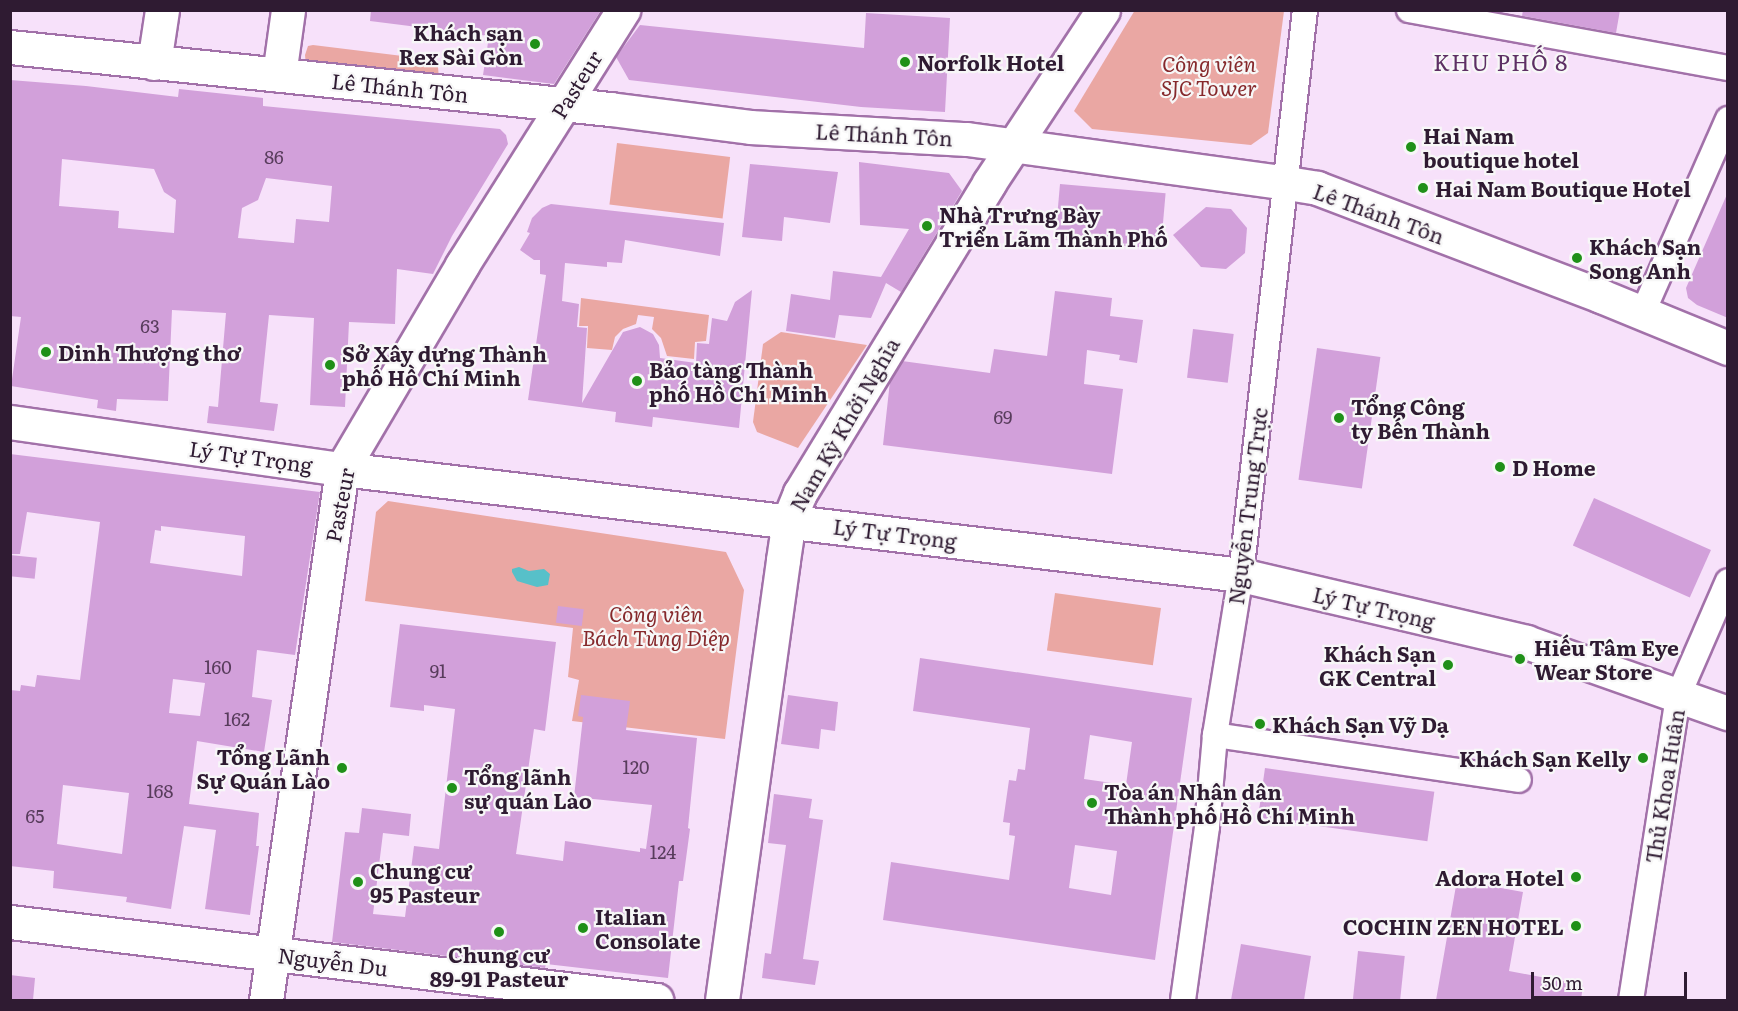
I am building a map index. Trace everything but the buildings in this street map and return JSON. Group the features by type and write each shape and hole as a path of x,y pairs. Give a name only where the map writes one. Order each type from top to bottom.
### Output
{"street":[{"path":"154,63 162,10"},
{"path":"279,75 288,10"},
{"name":"Pasteur","path":"267,1000 342,469 462,265 623,10"},
{"name":"Nam Kỳ Khởi Nghĩa","path":"722,1000 789,520 800,493 1013,146 1103,10"},
{"name":"Nguyễn Trung Trực","path":"1183,1000 1207,827 1215,735 1241,575 1305,10"},
{"path":"1409,10 1728,68"},
{"name":"Lê Thánh Tôn","path":"10,47 564,104 750,127 968,139 1317,188 1642,312 1728,348"},
{"path":"1642,312 1728,119"},
{"name":"Lý Tự Trọng","path":"10,422 342,469 1241,575 1526,642 1728,713"},
{"name":"Thủ Khoa Huân","path":"1631,1000 1678,696 1728,581"},
{"path":"1215,735 1519,780"},
{"name":"Nguyễn Du","path":"10,922 656,1000"}],"green space":[{"name":"Công viên SJC Tower","path":"1135,10 1284,11 1268,133 1251,145 1092,129 1074,111"},
{"path":"308,46 427,59 438,67 439,79 306,65 305,55"},
{"path":"617,143 730,157 723,218 609,205"},
{"path":"581,298 709,315 706,341 695,342 694,359 667,356 661,338 652,329 654,317 638,315 636,324 623,329 615,337 612,350 587,348 588,326 579,326"},
{"path":"781,332 867,345 798,448 757,432 753,422 763,344"},
{"name":"Công viên Bách Tùng Diệp","path":"388,501 726,552 744,590 725,739 572,721 579,680 568,677 573,628 365,601 376,512"},
{"path":"1055,593 1161,608 1153,665 1047,650"}],"water":[{"path":"519,567 529,571 544,569 550,574 548,585 537,587 517,581 512,569"}],"place":[{"name":"Khách sạn Rex Sài Gòn","path":"535,44"},
{"name":"Norfolk Hotel","path":"905,62"},
{"name":"Hai Nam boutique hotel","path":"1411,147"},
{"name":"Hai Nam Boutique Hotel","path":"1423,188"},
{"name":"Nhà Trưng Bày Triển Lãm Thành Phố","path":"927,226"},
{"name":"Khách Sạn Song Anh","path":"1577,258"},
{"name":"Dinh Thượng thơ","path":"46,352"},
{"name":"Sở Xây dựng Thành phố Hồ Chí Minh","path":"330,365"},
{"name":"Bảo tàng Thành phố Hồ Chí Minh","path":"637,381"},
{"name":"Tổng Công ty Bến Thành","path":"1339,418"},
{"name":"D Home","path":"1500,467"},
{"name":"Hiếu Tâm Eye Wear Store","path":"1520,659"},
{"name":"Khách Sạn GK Central","path":"1448,665"},
{"name":"Khách Sạn Vỹ Dạ","path":"1260,724"},
{"name":"Khách Sạn Kelly","path":"1643,758"},
{"name":"Tổng Lãnh Sự Quán Lào","path":"342,768"},
{"name":"Tổng lãnh sự quán Lào","path":"452,788"},
{"name":"Tòa án Nhân dân Thành phố Hồ Chí Minh","path":"1092,803"},
{"name":"Adora Hotel","path":"1576,877"},
{"name":"Chung cư 95 Pasteur","path":"358,882"},
{"name":"COCHIN ZEN HOTEL","path":"1576,926"},
{"name":"Italian Consolate","path":"583,928"},
{"name":"Chung cư 89-91 Pasteur","path":"499,932"}],"district":[{"name":"KHU PHỐ 8","path":"1501,62"}]}
